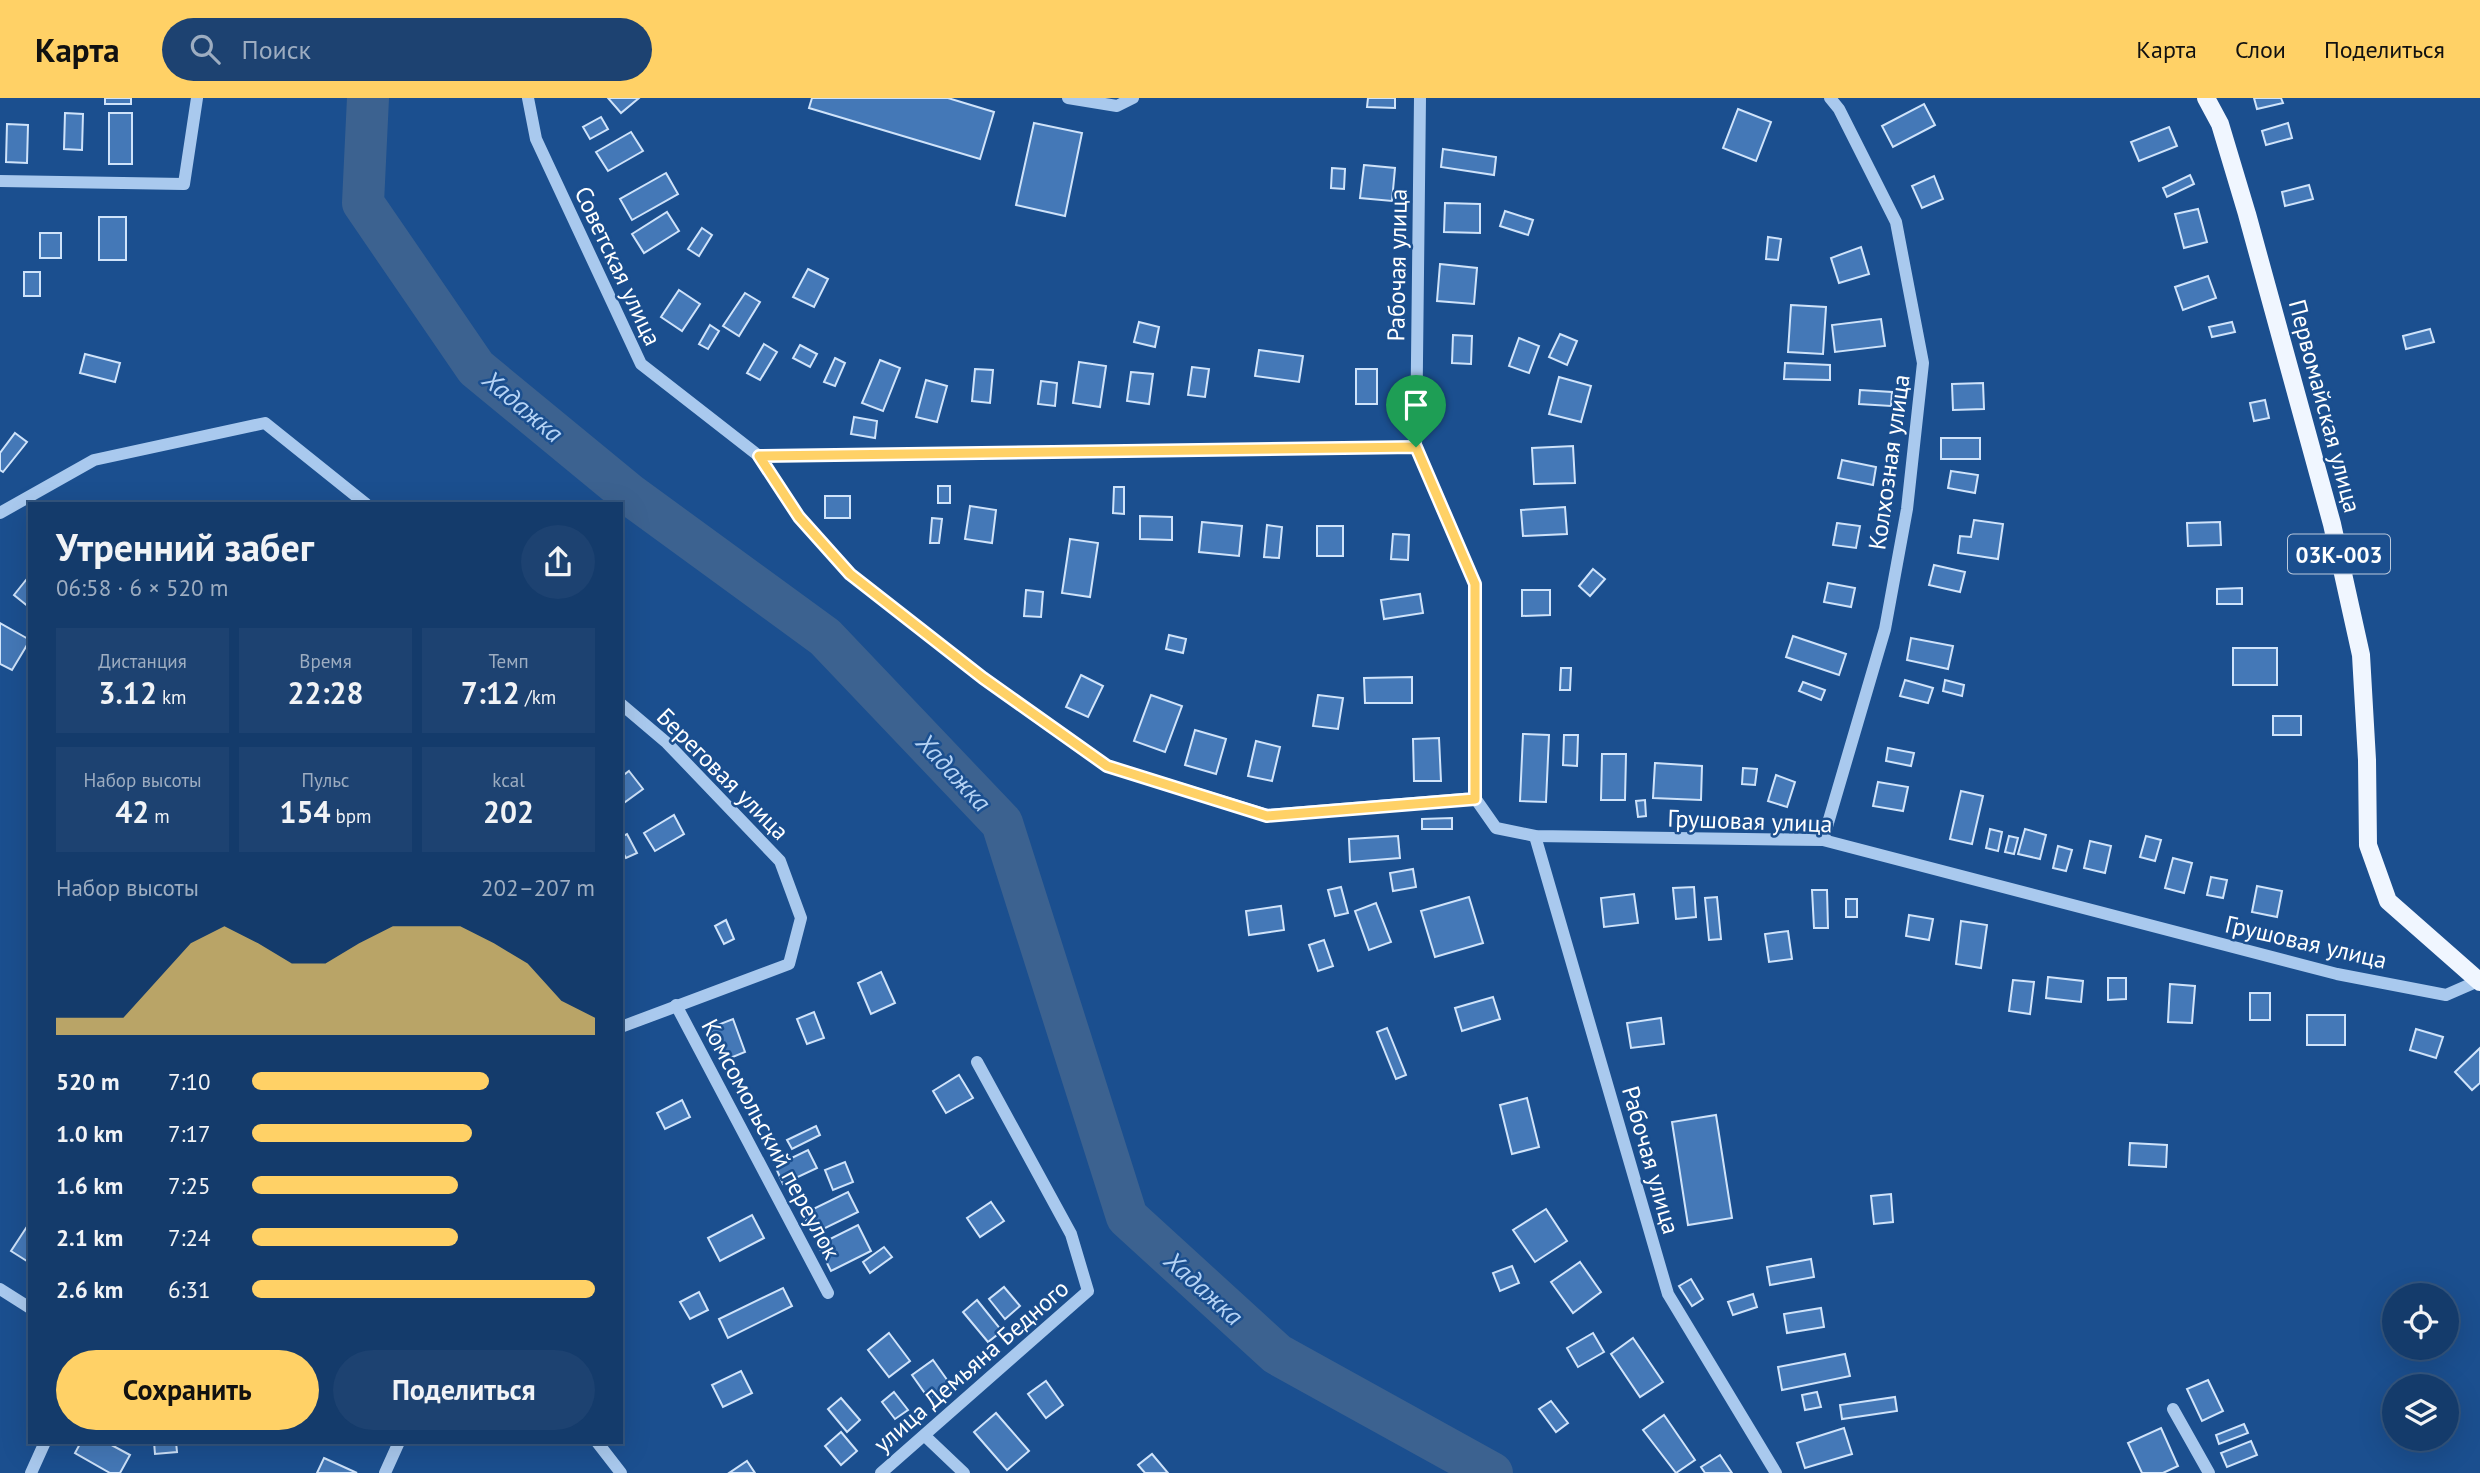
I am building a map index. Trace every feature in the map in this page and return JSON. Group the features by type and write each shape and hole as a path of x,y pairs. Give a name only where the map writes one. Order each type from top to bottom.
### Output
{"main road":[{"name":"Первомайская улица","path":"2206,98 2220,124 2247,215 2332,523 2358,642 2367,760 2368,845 2388,901 2479,982"}],"street":[{"path":"0,181 184,184 197,98"},
{"name":"Советская улица","path":"528,98 536,139 641,364 759,456"},
{"path":"1068,98 1117,106 1133,98"},
{"name":"Рабочая улица","path":"1420,98 1416,447 1475,584 1475,799"},
{"name":"Колхозная улица","path":"1823,840 1885,629 1907,509 1923,363 1896,222 1839,109 1830,98"},
{"path":"1,510 94,460 265,423 364,502"},
{"path":"759,456 1416,447"},
{"name":"Береговая улица","path":"623,706 667,743 780,861 801,918 789,964 676,1005"},
{"path":"1107,766 1267,816 1475,799"},
{"name":"Грушовая улица","path":"1475,799 1496,828 1535,836 1823,840 2337,974 2446,995 2479,982"},
{"name":"Рабочая улица","path":"1535,836 1668,1294 1776,1473"},
{"path":"623,1026 676,1005"},
{"name":"Комсомольский переулок","path":"676,1005 828,1293"},
{"name":"улица Демьяна Бедного","path":"881,1473 1088,1291 1070,1234 977,1062"},
{"path":"0,1289 28,1307"},
{"path":"2173,1409 2209,1473"},
{"path":"925,1436 964,1473"},
{"path":"31,1473 44,1444"},
{"path":"385,1473 398,1444"},
{"path":"599,1444 621,1473"}],"path":[{"path":"759,456 799,517 850,574 983,678 1107,766"}],"building":[{"path":"105,98 131,98 131,104 105,104"},
{"path":"608,98 639,98 621,113"},
{"path":"812,98 948,98 994,112 980,159 809,108"},
{"path":"1368,98 1395,98 1395,108 1367,107"},
{"path":"2254,98 2281,98 2283,103 2257,109"},
{"path":"1924,104 1935,125 1893,147 1882,126"},
{"path":"1738,109 1771,122 1756,161 1723,148"},
{"path":"65,113 83,114 82,150 64,149"},
{"path":"109,113 132,113 132,164 109,164"},
{"path":"601,117 608,129 590,139 583,127"},
{"path":"1034,123 1082,133 1065,216 1016,205"},
{"path":"2288,123 2292,138 2266,145 2262,131"},
{"path":"7,124 28,125 27,163 6,162"},
{"path":"2169,127 2177,146 2139,161 2131,142"},
{"path":"631,132 643,151 608,171 596,152"},
{"path":"1443,149 1496,157 1494,175 1441,167"},
{"path":"1364,165 1395,168 1392,201 1360,198"},
{"path":"1332,168 1345,169 1344,189 1331,188"},
{"path":"666,173 678,194 632,220 620,199"},
{"path":"2190,175 2194,184 2167,197 2163,188"},
{"path":"1934,176 1943,199 1922,208 1912,186"},
{"path":"2309,185 2313,199 2285,206 2282,192"},
{"path":"1445,203 1480,204 1480,233 1444,232"},
{"path":"2198,209 2207,242 2184,248 2175,214"},
{"path":"1505,211 1533,220 1528,235 1500,226"},
{"path":"667,212 679,231 644,253 632,234"},
{"path":"99,217 126,217 126,260 99,260"},
{"path":"702,228 712,235 699,256 688,249"},
{"path":"40,233 61,233 61,258 40,258"},
{"path":"1768,237 1781,239 1778,260 1766,259"},
{"path":"1861,247 1869,274 1839,283 1831,258"},
{"path":"1440,264 1477,268 1474,304 1437,301"},
{"path":"808,269 828,279 814,307 793,297"},
{"path":"24,272 40,272 40,296 24,296"},
{"path":"2208,276 2216,298 2183,310 2175,287"},
{"path":"679,290 700,304 682,331 661,317"},
{"path":"745,293 760,302 739,336 723,326"},
{"path":"1791,305 1826,307 1823,354 1788,352"},
{"path":"1881,319 1885,346 1835,352 1832,325"},
{"path":"1139,322 1159,327 1155,347 1134,342"},
{"path":"2232,322 2235,332 2212,337 2209,327"},
{"path":"710,325 719,331 708,349 699,344"},
{"path":"2430,329 2434,342 2406,349 2403,336"},
{"path":"1560,334 1577,341 1567,365 1549,357"},
{"path":"1453,335 1472,336 1471,364 1452,363"},
{"path":"1519,338 1539,346 1529,373 1509,366"},
{"path":"764,344 777,352 760,380 747,373"},
{"path":"800,345 817,354 810,367 793,358"},
{"path":"1259,350 1303,356 1299,382 1255,376"},
{"path":"85,354 120,363 115,382 80,373"},
{"path":"835,358 845,363 835,386 824,382"},
{"path":"880,360 900,368 883,411 862,403"},
{"path":"1079,362 1106,366 1100,407 1073,403"},
{"path":"1785,363 1830,365 1830,380 1784,379"},
{"path":"1192,367 1209,369 1205,397 1188,395"},
{"path":"975,369 993,370 990,403 972,401"},
{"path":"1356,369 1377,369 1377,404 1356,404"},
{"path":"1131,372 1153,374 1149,404 1127,401"},
{"path":"1559,377 1591,386 1581,422 1549,414"},
{"path":"926,380 947,386 937,422 916,417"},
{"path":"1041,381 1057,383 1055,406 1038,404"},
{"path":"1983,383 1984,409 1953,410 1952,384"},
{"path":"1860,390 1892,392 1891,406 1859,404"},
{"path":"2265,400 2269,418 2254,421 2250,403"},
{"path":"854,417 877,421 875,438 851,434"},
{"path":"15,433 27,442 3,472 0,470 0,453"},
{"path":"1941,438 1980,438 1980,459 1941,459"},
{"path":"1573,446 1575,483 1534,484 1532,448"},
{"path":"1842,460 1876,467 1873,485 1838,478"},
{"path":"1951,471 1978,475 1975,493 1948,488"},
{"path":"938,486 950,486 950,503 938,503"},
{"path":"1114,487 1124,487 1124,514 1113,513"},
{"path":"825,496 850,496 850,518 825,518"},
{"path":"970,506 996,510 992,543 965,539"},
{"path":"1565,507 1567,534 1523,536 1521,510"},
{"path":"1140,516 1172,517 1172,540 1140,539"},
{"path":"932,518 942,519 939,543 930,543"},
{"path":"1974,520 2003,524 1998,559 1958,553 1960,536 1971,537"},
{"path":"1202,522 1242,526 1239,556 1199,552"},
{"path":"2220,522 2221,545 2188,546 2187,523"},
{"path":"1837,523 1860,526 1856,548 1833,545"},
{"path":"1267,525 1282,527 1279,558 1264,557"},
{"path":"1317,526 1343,526 1343,556 1317,556"},
{"path":"1393,534 1409,535 1408,560 1391,559"},
{"path":"1070,539 1098,543 1090,597 1062,593"},
{"path":"1934,565 1965,572 1960,592 1929,585"},
{"path":"1593,569 1605,579 1590,596 1579,586"},
{"path":"28,578 28,606 14,595"},
{"path":"1828,583 1855,588 1851,607 1824,602"},
{"path":"2242,588 2242,604 2217,604 2217,589"},
{"path":"1026,590 1043,592 1041,617 1024,616"},
{"path":"1522,590 1550,590 1550,615 1522,616"},
{"path":"1420,594 1423,613 1384,619 1381,600"},
{"path":"0,623 28,639 28,643 12,670 0,664"},
{"path":"1169,635 1186,639 1183,653 1166,649"},
{"path":"1793,636 1846,654 1839,675 1786,657"},
{"path":"1911,638 1953,646 1948,669 1907,660"},
{"path":"2233,648 2277,648 2277,685 2233,685"},
{"path":"1561,668 1571,668 1570,690 1560,690"},
{"path":"1081,675 1103,686 1088,717 1066,707"},
{"path":"1412,677 1412,703 1365,703 1364,678"},
{"path":"1905,680 1933,688 1928,703 1900,696"},
{"path":"1945,680 1964,685 1962,696 1943,691"},
{"path":"1803,682 1825,690 1821,700 1799,691"},
{"path":"1151,695 1182,706 1165,752 1134,741"},
{"path":"1318,695 1343,698 1338,729 1313,726"},
{"path":"2273,716 2301,716 2301,735 2273,735"},
{"path":"1195,730 1226,739 1216,774 1185,765"},
{"path":"1523,734 1549,735 1546,802 1520,801"},
{"path":"1564,735 1578,735 1577,766 1563,765"},
{"path":"1439,738 1441,781 1414,781 1413,739"},
{"path":"1256,741 1280,747 1272,781 1248,776"},
{"path":"1888,748 1914,753 1911,766 1886,761"},
{"path":"1602,754 1626,754 1625,800 1601,800"},
{"path":"1655,763 1702,766 1701,800 1653,798"},
{"path":"1743,768 1757,769 1755,785 1742,784"},
{"path":"629,771 643,789 623,804 623,776"},
{"path":"1776,775 1795,782 1787,807 1768,801"},
{"path":"1878,782 1908,787 1903,811 1873,806"},
{"path":"1961,791 1983,796 1972,844 1950,839"},
{"path":"1645,800 1646,816 1638,817 1636,801"},
{"path":"674,815 684,834 655,851 644,833"},
{"path":"1452,818 1452,829 1422,829 1422,819"},
{"path":"1990,829 2002,832 1998,851 1986,848"},
{"path":"2025,829 2046,835 2040,859 2018,854"},
{"path":"627,834 637,853 626,858 623,853 623,836"},
{"path":"1398,836 1400,858 1350,862 1349,839"},
{"path":"2009,836 2018,838 2014,854 2005,852"},
{"path":"2146,836 2161,840 2155,861 2140,857"},
{"path":"2090,841 2111,846 2105,873 2084,868"},
{"path":"2058,846 2072,850 2066,871 2053,868"},
{"path":"2173,858 2192,863 2184,893 2165,888"},
{"path":"1413,869 1416,887 1393,891 1390,873"},
{"path":"2211,877 2227,880 2223,898 2207,895"},
{"path":"2257,886 2282,891 2277,917 2252,912"},
{"path":"1341,887 1348,913 1335,916 1328,890"},
{"path":"1694,887 1696,917 1676,919 1673,888"},
{"path":"1812,890 1827,890 1828,928 1814,928"},
{"path":"1634,894 1638,923 1604,927 1601,898"},
{"path":"1469,897 1483,943 1435,957 1421,911"},
{"path":"1717,897 1721,939 1709,940 1705,898"},
{"path":"1846,899 1857,899 1857,917 1846,917"},
{"path":"1376,903 1391,942 1369,950 1355,911"},
{"path":"1281,906 1284,930 1249,935 1246,911"},
{"path":"1909,915 1933,919 1929,940 1906,936"},
{"path":"726,920 734,939 724,944 715,926"},
{"path":"1961,921 1987,925 1981,968 1956,964"},
{"path":"1788,931 1792,959 1769,962 1765,934"},
{"path":"1324,940 1333,966 1318,971 1309,945"},
{"path":"881,972 895,1003 871,1014 858,983"},
{"path":"2048,977 2083,981 2081,1002 2046,998"},
{"path":"2108,978 2126,978 2126,999 2108,1000"},
{"path":"2013,980 2034,982 2030,1014 2009,1011"},
{"path":"2170,984 2195,986 2192,1023 2168,1022"},
{"path":"2250,993 2270,993 2270,1020 2250,1020"},
{"path":"1493,997 1500,1019 1462,1031 1455,1008"},
{"path":"814,1012 824,1038 807,1044 797,1019"},
{"path":"2307,1015 2345,1015 2345,1045 2307,1045"},
{"path":"1661,1018 1664,1044 1631,1048 1627,1023"},
{"path":"733,1019 745,1052 723,1061 710,1028"},
{"path":"1387,1028 1406,1075 1396,1079 1377,1032"},
{"path":"2416,1029 2443,1037 2436,1058 2410,1050"},
{"path":"2480,1048 2480,1083 2472,1090 2455,1072"},
{"path":"959,1075 973,1098 946,1113 933,1091"},
{"path":"1527,1098 1539,1147 1512,1154 1500,1105"},
{"path":"682,1100 690,1117 665,1129 657,1113"},
{"path":"1716,1115 1732,1218 1688,1225 1672,1122"},
{"path":"816,1126 820,1135 792,1149 787,1140"},
{"path":"2130,1143 2167,1145 2166,1167 2129,1165"},
{"path":"808,1150 817,1168 783,1184 775,1166"},
{"path":"845,1162 853,1182 833,1190 825,1170"},
{"path":"848,1192 858,1212 813,1234 803,1214"},
{"path":"1891,1194 1893,1222 1874,1224 1871,1196"},
{"path":"991,1202 1004,1221 980,1237 967,1218"},
{"path":"1546,1209 1567,1241 1535,1262 1513,1230"},
{"path":"752,1215 764,1238 720,1261 708,1238"},
{"path":"28,1225 28,1262 11,1251"},
{"path":"858,1225 871,1251 831,1271 818,1245"},
{"path":"884,1247 892,1257 870,1273 863,1262"},
{"path":"1811,1259 1814,1277 1770,1285 1767,1267"},
{"path":"1580,1262 1601,1292 1573,1313 1551,1282"},
{"path":"1512,1266 1519,1283 1500,1291 1493,1273"},
{"path":"1691,1279 1703,1299 1692,1306 1679,1286"},
{"path":"1004,1287 1020,1306 1005,1319 989,1299"},
{"path":"783,1288 792,1306 728,1338 719,1319"},
{"path":"699,1292 708,1310 690,1319 680,1302"},
{"path":"1753,1294 1757,1307 1733,1315 1728,1302"},
{"path":"977,1300 1002,1331 988,1342 963,1312"},
{"path":"1821,1308 1824,1327 1787,1333 1784,1314"},
{"path":"889,1333 910,1361 889,1377 868,1350"},
{"path":"1593,1333 1604,1352 1578,1367 1567,1348"},
{"path":"1633,1338 1663,1382 1640,1397 1611,1354"},
{"path":"1845,1354 1850,1376 1782,1390 1778,1367"},
{"path":"933,1360 950,1384 929,1399 912,1375"},
{"path":"741,1371 752,1393 723,1407 712,1385"},
{"path":"2208,1380 2223,1411 2202,1421 2187,1389"},
{"path":"1046,1381 1063,1405 1046,1418 1028,1394"},
{"path":"894,1392 908,1410 895,1419 882,1402"},
{"path":"1817,1392 1821,1407 1805,1410 1802,1395"},
{"path":"1895,1397 1897,1411 1842,1419 1840,1405"},
{"path":"841,1398 860,1420 847,1432 828,1409"},
{"path":"1551,1401 1568,1423 1556,1432 1539,1409"},
{"path":"996,1413 1029,1451 1007,1470 974,1432"},
{"path":"1664,1415 1695,1460 1676,1473 1643,1430"},
{"path":"2244,1424 2248,1433 2219,1444 2216,1435"},
{"path":"1844,1428 1852,1454 1805,1468 1797,1443"},
{"path":"2161,1428 2178,1466 2163,1473 2142,1473 2128,1443"},
{"path":"841,1432 857,1451 841,1465 825,1446"},
{"path":"2251,1441 2257,1455 2227,1467 2221,1453"},
{"path":"80,1444 110,1444 130,1455 120,1473 110,1473 75,1453"},
{"path":"154,1444 176,1444 177,1452 155,1454"},
{"path":"1152,1454 1168,1473 1145,1473 1138,1465"},
{"path":"1720,1455 1732,1473 1705,1473 1701,1467"},
{"path":"324,1458 357,1473 317,1473"},
{"path":"747,1461 755,1473 729,1473"}],"waterway":[{"name":"Хадажка","path":"368,98 363,203 476,368 629,494 825,637 1002,823 1127,1217 1277,1354 1492,1473"}],"route":[{"path":"1416,447 1475,584 1475,799 1267,816 1107,766 983,678 850,574 799,517 759,456 1041,452 1416,447"}]}
